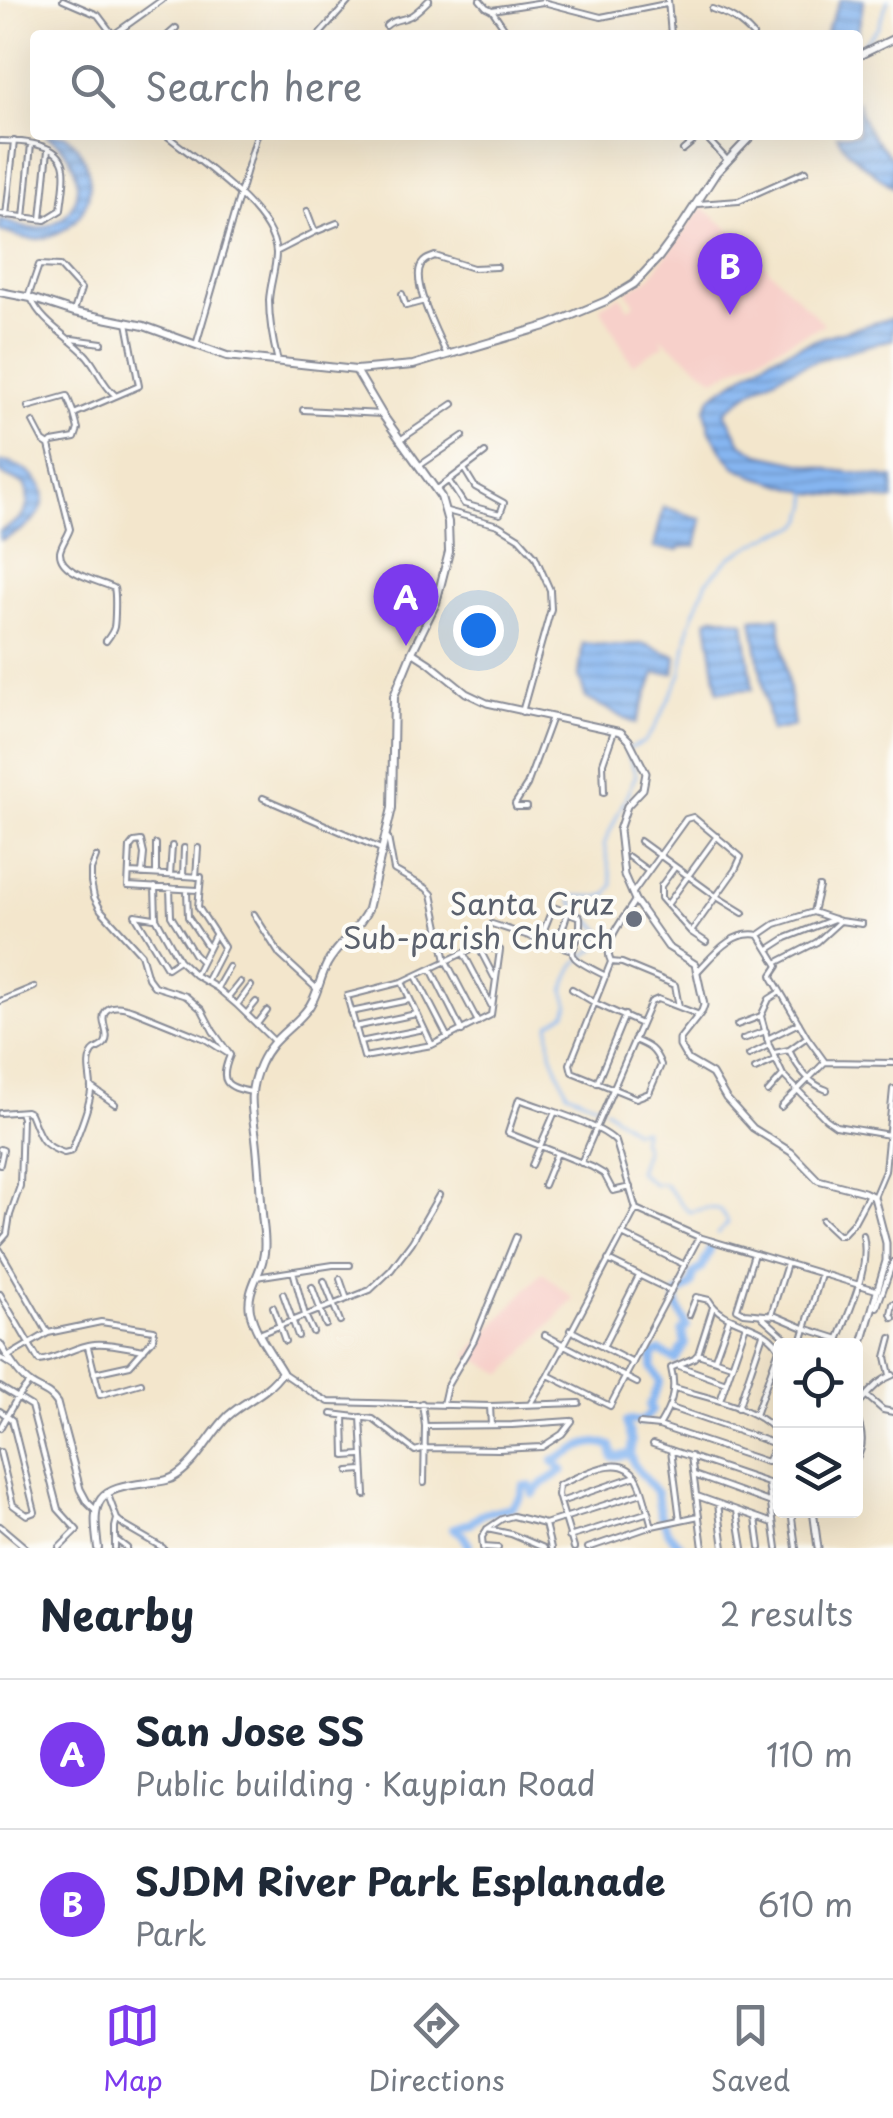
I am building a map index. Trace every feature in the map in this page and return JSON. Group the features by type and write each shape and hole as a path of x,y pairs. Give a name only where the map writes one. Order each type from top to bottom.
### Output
{"main road":[{"path":"863,54 893,39"},
{"path":"0,292 144,326 227,356 356,370 413,366 550,325 634,284 659,257 716,173 747,140"},
{"path":"98,1545 95,1510 107,1493 121,1486 161,1481 178,1474 225,1420 275,1382 282,1372 258,1334 249,1298 265,1251 250,1106 252,1092 258,1068 274,1041 313,1002 333,953 362,922 368,909 393,794 394,696 436,603 449,552 446,510 436,490 356,370"}],"street":[{"path":"63,0 98,15 109,30"},
{"path":"120,30 162,0"},
{"path":"323,30 350,0"},
{"path":"386,26 394,19 416,13 429,0"},
{"path":"480,0 492,10 543,1 601,17 667,2 670,30"},
{"path":"573,8 575,0"},
{"path":"712,8 730,15 748,30"},
{"path":"492,10 506,30"},
{"path":"173,140 241,197 273,237 276,270 270,299 278,362"},
{"path":"196,345 257,140"},
{"path":"684,150 697,140"},
{"path":"708,140 727,160"},
{"path":"0,141 14,141 31,144 60,156 64,166 60,210 45,220 3,215 14,141"},
{"path":"24,218 31,144"},
{"path":"41,219 48,150"},
{"path":"698,204 740,201 806,170"},
{"path":"307,212 315,232"},
{"path":"276,252 336,223"},
{"path":"446,354 420,288 418,270 430,257 441,256 472,268 497,267"},
{"path":"74,312 80,288 60,266 39,265 29,298 37,312 87,357 100,380 116,395"},
{"path":"402,294 406,306 425,301"},
{"path":"74,414 139,386 126,322"},
{"path":"69,339 102,343"},
{"path":"28,407 67,396 78,430 75,438 49,445"},
{"path":"400,440 453,404"},
{"path":"303,410 382,414"},
{"path":"32,422 43,442 49,445 69,521 69,535 61,556 71,571 116,592 115,624 106,641"},
{"path":"419,466 463,436"},
{"path":"436,490 485,453"},
{"path":"448,481 464,504 500,514 504,503 475,487 464,469"},
{"path":"446,510 498,525 519,538 535,556 550,590 552,610 522,712"},
{"path":"412,652 466,693 487,703 620,732 630,740 646,772 643,788 627,806 619,830 624,875 668,947 695,964 704,1005 680,1038 682,1054 712,1074 743,1118 791,1152 818,1180 871,1195"},
{"path":"527,807 515,804 527,784 552,717"},
{"path":"604,792 603,763 614,731"},
{"path":"263,798 381,848"},
{"path":"634,1040 657,1052 661,1064 649,1093 636,1098 572,1072 570,1064 611,962 606,953 608,944 648,871 689,817 741,856 691,932"},
{"path":"386,829 394,870 432,894 446,962 478,1022"},
{"path":"666,906 717,836"},
{"path":"640,840 742,913"},
{"path":"142,874 142,841 134,842 130,848 128,886 199,890"},
{"path":"156,844 156,874"},
{"path":"170,875 172,846"},
{"path":"182,876 184,848"},
{"path":"196,877 198,848"},
{"path":"629,856 648,871"},
{"path":"96,857 91,882 102,910 141,954 148,978 154,986 186,996 202,1010 230,1055"},
{"path":"676,867 662,886 661,898 691,932 706,942"},
{"path":"130,873 200,877 198,907 224,947 206,982"},
{"path":"155,887 156,918 179,960 194,975 238,1004 274,1041"},
{"path":"812,912 819,887"},
{"path":"170,888 171,916 201,961"},
{"path":"187,891 188,917 208,947"},
{"path":"540,940 553,907 568,912 582,920 572,950 576,962 606,976"},
{"path":"557,945 568,912"},
{"path":"697,972 726,942 749,933 760,935 776,924 812,912 862,924"},
{"path":"254,914 280,955 317,989"},
{"path":"156,918 135,916 166,968 179,960"},
{"path":"769,949 786,938 837,920"},
{"path":"777,963 817,942 837,920"},
{"path":"492,924 572,950"},
{"path":"194,975 215,934"},
{"path":"760,935 777,963 772,978 825,1062"},
{"path":"478,946 496,981"},
{"path":"478,946 500,950 491,1015 432,1045 364,1057 350,1012 350,994 402,982 464,954 478,946"},
{"path":"464,954 492,1008"},
{"path":"611,962 674,985 678,1007"},
{"path":"217,988 229,967"},
{"path":"431,969 462,1031"},
{"path":"416,976 448,1039"},
{"path":"228,997 240,982"},
{"path":"402,982 432,1045"},
{"path":"238,1004 252,986"},
{"path":"0,1002 34,987"},
{"path":"572,989 641,1024"},
{"path":"737,1025 761,1016 769,1000 780,992"},
{"path":"581,1163 651,1002 658,999 699,1015"},
{"path":"350,1012 409,1000"},
{"path":"247,1013 256,1002"},
{"path":"0,1114 30,1113 47,1147 64,1154 72,1151 91,1094 89,1061 92,1053 105,1043 103,1018 105,1011 112,1008 122,1006 205,1040 230,1055"},
{"path":"256,1024 266,1012"},
{"path":"354,1027 416,1014"},
{"path":"597,1083 625,1015"},
{"path":"761,1016 783,1074 826,1119 836,1126 889,1136"},
{"path":"749,1055 799,1023"},
{"path":"359,1042 424,1030"},
{"path":"743,1039 766,1031"},
{"path":"755,1070 807,1037"},
{"path":"789,1050 808,1078 827,1090"},
{"path":"230,1055 224,1070 226,1083 252,1092"},
{"path":"781,1107 825,1062 893,1064"},
{"path":"768,1092 783,1074"},
{"path":"91,1087 114,1104"},
{"path":"822,1220 830,1230 842,1235 886,1171 893,1089"},
{"path":"530,1404 636,1208 630,1187 616,1142 612,1136 519,1099 508,1133 604,1174 613,1192 630,1187"},
{"path":"0,1242 7,1234 20,1186 20,1112"},
{"path":"532,1165 554,1112"},
{"path":"0,1149 0,1164"},
{"path":"544,1184 557,1153"},
{"path":"886,1171 893,1171"},
{"path":"258,1334 370,1290 391,1270 426,1221 439,1195"},
{"path":"863,1338 889,1243 871,1195"},
{"path":"636,1208 699,1237 876,1290"},
{"path":"622,1234 684,1264"},
{"path":"838,1338 858,1284 866,1248 863,1235"},
{"path":"548,1375 610,1406 699,1237"},
{"path":"443,1404 447,1386 474,1340 516,1238"},
{"path":"0,1250 48,1333"},
{"path":"754,1254 737,1309 771,1316 828,1338"},
{"path":"608,1260 670,1292"},
{"path":"878,1307 893,1262"},
{"path":"771,1316 787,1264"},
{"path":"256,1277 350,1265"},
{"path":"293,1271 313,1332"},
{"path":"800,1338 821,1275"},
{"path":"603,1347 639,1276"},
{"path":"340,1280 347,1299"},
{"path":"324,1281 340,1321"},
{"path":"312,1287 326,1325"},
{"path":"0,1294 39,1361 94,1344 144,1350"},
{"path":"283,1294 298,1336"},
{"path":"689,1315 696,1297 708,1300 729,1319 773,1340"},
{"path":"893,1304 893,1318"},
{"path":"273,1307 285,1341"},
{"path":"658,1426 670,1408 675,1388 672,1368 698,1354 713,1308"},
{"path":"758,1314 788,1338"},
{"path":"716,1358 729,1319"},
{"path":"4,1358 48,1333 101,1322 154,1330 154,1339 130,1364 94,1374"},
{"path":"720,1402 746,1325"},
{"path":"570,1330 633,1363"},
{"path":"738,1408 763,1334"},
{"path":"545,1335 637,1383"},
{"path":"863,1400 892,1375 886,1357 890,1338"},
{"path":"0,1344 4,1358 58,1402 80,1489 95,1510"},
{"path":"88,1347 100,1395 141,1384"},
{"path":"126,1348 130,1364"},
{"path":"698,1354 731,1366"},
{"path":"678,1366 726,1384"},
{"path":"755,1414 773,1368"},
{"path":"282,1372 329,1402 490,1406 579,1403"},
{"path":"0,1428 30,1383"},
{"path":"0,1387 30,1406 58,1509 77,1530 59,1548"},
{"path":"675,1388 755,1414 774,1428"},
{"path":"867,1396 882,1410 893,1412"},
{"path":"422,1403 424,1484"},
{"path":"353,1404 354,1416"},
{"path":"490,1406 491,1425"},
{"path":"670,1408 773,1443"},
{"path":"0,1412 12,1420 36,1512 27,1515 13,1505 0,1452"},
{"path":"332,1414 374,1419 415,1451 542,1447 562,1434 572,1420 425,1426"},
{"path":"344,1416 344,1456 362,1454"},
{"path":"362,1417 365,1495"},
{"path":"640,1424 658,1426 768,1462 773,1451"},
{"path":"653,1444 773,1485"},
{"path":"671,1450 680,1520"},
{"path":"691,1456 703,1548"},
{"path":"574,1548 558,1495 559,1485 611,1464 626,1467 636,1476 652,1526"},
{"path":"349,1470 363,1470"},
{"path":"694,1475 769,1502"},
{"path":"560,1502 636,1476"},
{"path":"768,1483 777,1548"},
{"path":"107,1493 117,1519 124,1526 163,1548"},
{"path":"498,1548 483,1547 482,1537 502,1519 514,1516 545,1524 642,1493"},
{"path":"697,1496 772,1524"},
{"path":"718,1504 724,1548"},
{"path":"737,1510 743,1548"},
{"path":"570,1537 647,1512"},
{"path":"588,1548 652,1526 699,1516"},
{"path":"756,1518 760,1548"},
{"path":"791,1518 796,1548"},
{"path":"814,1518 818,1548"},
{"path":"115,1548 117,1519"},
{"path":"487,1530 548,1548 545,1524"},
{"path":"0,1526 26,1548"},
{"path":"0,1536 10,1535"},
{"path":"115,1538 127,1548"},
{"path":"90,1548 98,1545"}],"shaded area":[{"path":"702,207 761,255 761,262 824,324 714,379 660,337 664,345 632,364 600,307 620,295 628,308 635,304 627,291 650,277"},
{"path":"542,1272 574,1299 504,1374 467,1355"}],"water":[{"path":"840,0 864,0 858,30 827,30"},
{"path":"863,120 893,159 893,187 854,157 840,140 863,140"},
{"path":"53,140 70,140 89,174 86,202 80,215 69,226 37,239 0,231 0,219 38,228 55,223 67,213 77,186 69,157"},
{"path":"893,318 893,339 782,374 742,397 725,412 741,443 759,454 893,478 893,500 812,493 754,476 736,467 725,455 710,431 705,409 712,396 771,357"},
{"path":"0,462 31,474 41,487 43,503 32,521 0,540 0,531 20,518 28,501 25,485 0,473"},
{"path":"664,507 702,519 696,546 678,550 654,548"},
{"path":"715,616 744,622 753,689 718,691 707,620"},
{"path":"779,617 794,726 771,731 752,619"},
{"path":"583,643 644,644 676,656 674,673 655,673 636,724 586,698 579,676"}],"waterway":[{"path":"863,44 878,27 888,0"},
{"path":"601,1106 567,1092 551,1053 549,1024 566,1013 569,1005 564,991 569,975 579,960 598,947 602,931 572,902 572,896 606,895 613,885 604,844 636,775 626,750 644,742 676,685 690,623 707,581 732,556 799,526 809,504 808,491"},
{"path":"606,1109 634,1131 644,1129 641,1139 645,1150 638,1172 654,1184 664,1184 689,1212 719,1209 728,1223 717,1234"},
{"path":"682,1548 668,1532 657,1493 634,1465 626,1422 641,1422 652,1411 649,1407 660,1381 652,1369 652,1355 660,1351 675,1360 685,1344 682,1331 687,1326 677,1305 677,1294 691,1285 693,1274 702,1268 711,1247"},
{"path":"468,1548 462,1534 453,1528 484,1513 512,1507 523,1486 530,1486 533,1494 563,1470 553,1461 595,1443 611,1446 613,1457 630,1454"}],"place":[{"name":"SJDM River Park Esplanade","path":"730,315"},
{"name":"San Jose SS","path":"406,646"},
{"name":"Santa Cruz Sub-parish Church","path":"634,919"}]}
